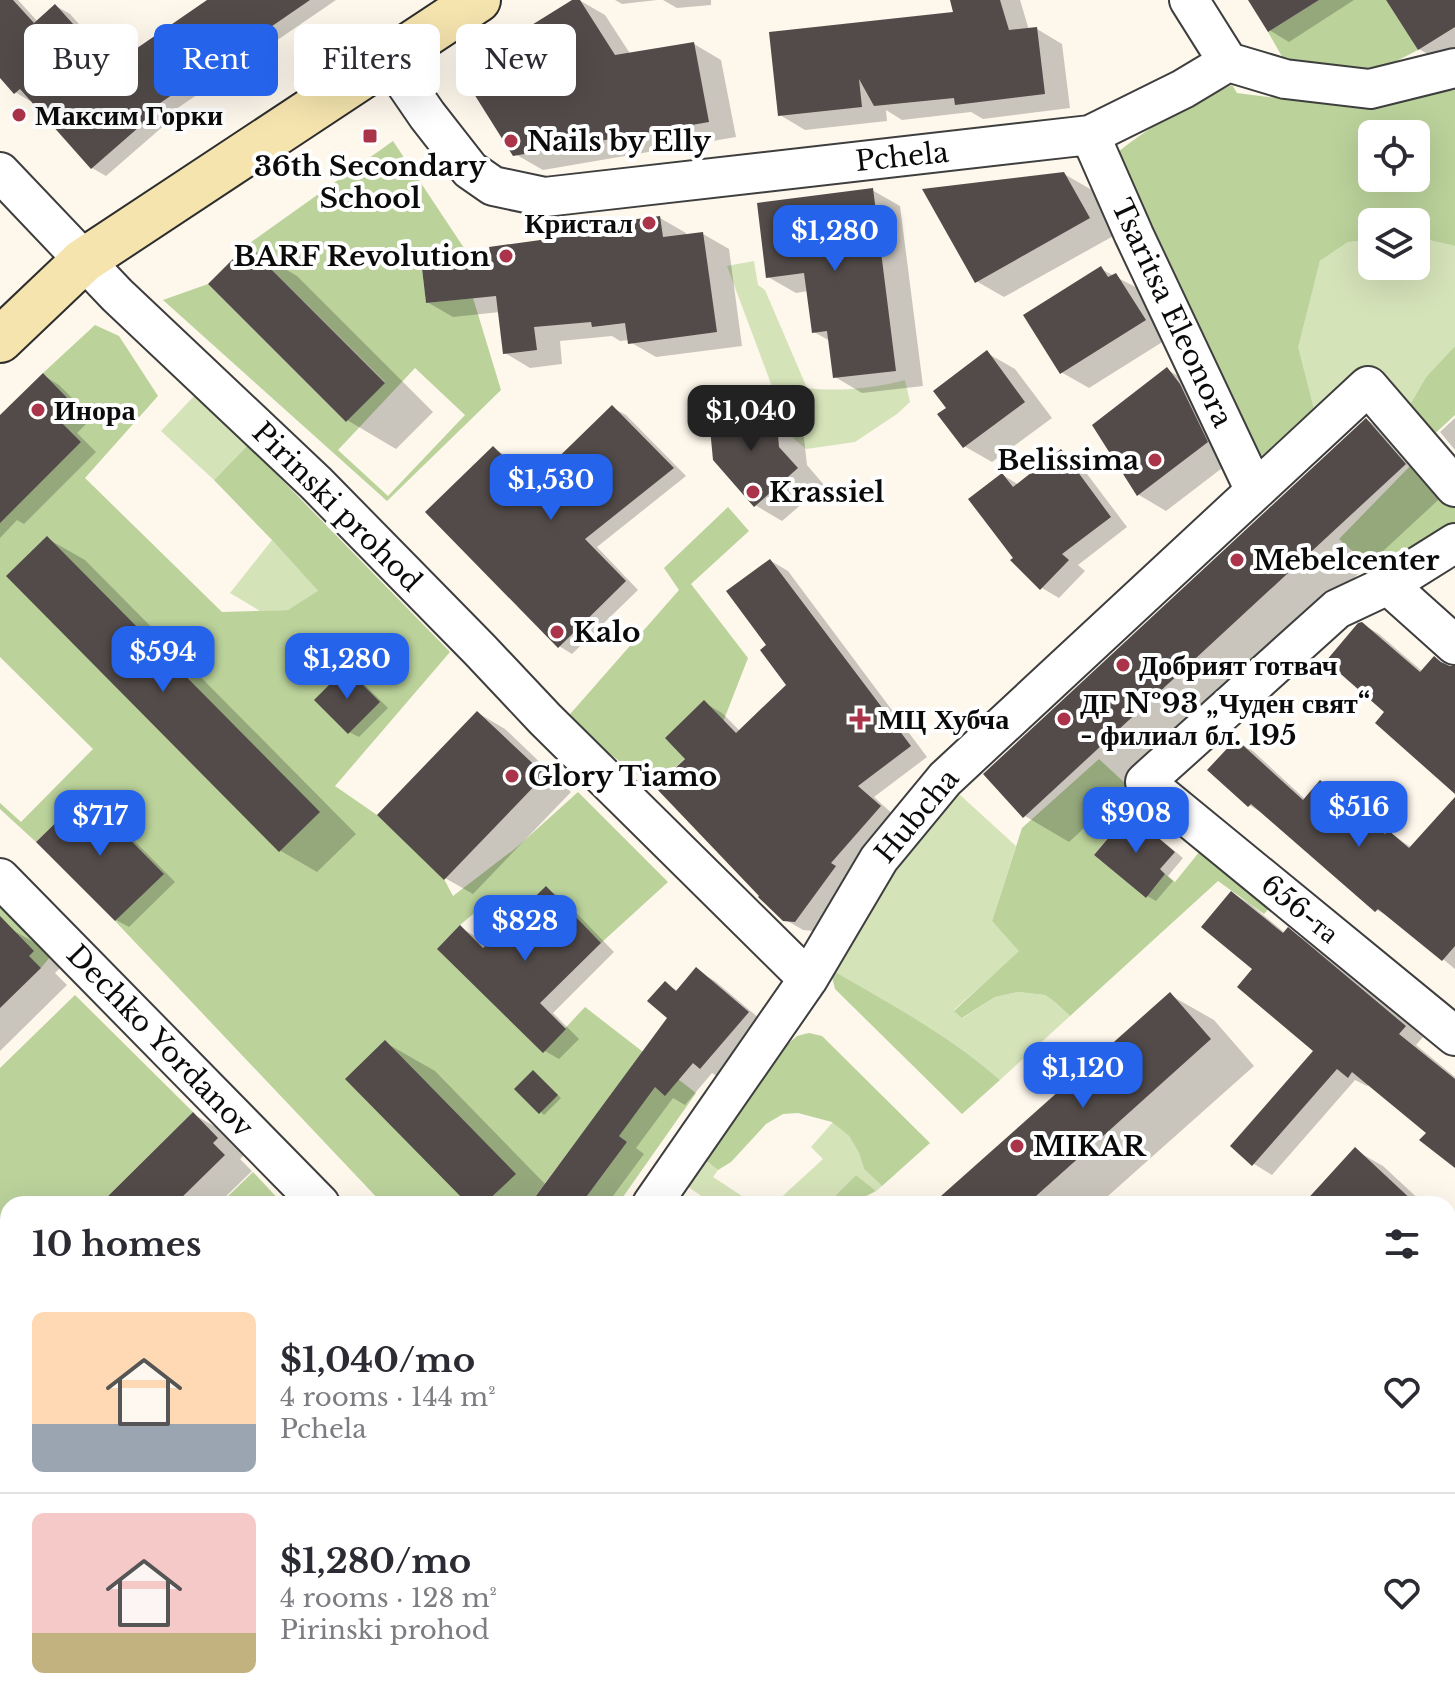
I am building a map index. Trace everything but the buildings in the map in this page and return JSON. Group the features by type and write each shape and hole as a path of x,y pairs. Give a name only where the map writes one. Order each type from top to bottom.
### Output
{"street":[{"path":"440,24 478,0"},
{"path":"1189,0 1228,62 1285,79 1370,89 1455,68"},
{"name":"Pchela","path":"414,96 470,170 493,186 545,197 1090,135 1183,89 1228,62"},
{"path":"0,340 83,261 331,96"},
{"name":"Tsaritsa Eleonora","path":"1090,135 1255,491"},
{"name":"Pirinski prohod","path":"0,172 117,295 316,483 545,719 808,979"},
{"name":"Hubcha","path":"658,1196 808,979 879,859 945,779 1360,393 1368,386 1455,487"},
{"path":"1455,543 1388,585 1455,645"},
{"name":"656-та","path":"1388,585 1337,609 1145,782 1455,1036"},
{"name":"Dechko Yordanov","path":"0,878 312,1196"}],"green space":[{"path":"1319,0 1386,0 1418,50 1363,78 1288,67 1268,32"},
{"path":"1232,85 1237,93 1356,108 1455,90 1455,246 1430,240 1430,208 1358,208 1358,241 1348,242 1320,261 1298,347 1315,413 1261,456 1118,152 1186,107"},
{"path":"393,141 468,254 421,260 426,303 473,298 501,390 387,501 163,300 208,284 346,422 385,382 247,245","holes":["415,368 465,415 388,496 338,450"]},
{"path":"1430,240 1455,246 1455,346 1426,377 1404,415 1367,373 1315,413 1297,347 1320,261 1348,242 1358,241 1358,280 1430,280"},
{"path":"754,261 758,285 765,290 807,388 857,388 905,380 910,402 855,442 806,449 794,439 727,266"},
{"path":"95,325 119,336 158,396 85,478 222,612 288,610 318,591 214,480 248,445 450,652 335,786 377,815 444,879 453,896 517,847 578,792 668,882 601,943 546,887 507,925 484,905 460,925 543,1052 585,1007 696,1093 624,1196 587,1196 627,1142 594,1118 536,1196 375,1196 115,921 163,873 85,794 36,842 0,809 0,803 21,822 93,749 0,657 0,520 81,442 62,423 77,408 43,373"},
{"path":"1455,346 1455,415 1428,440 1404,415 1426,377"},
{"path":"195,395 248,445 214,480 161,431"},
{"path":"1412,464 1455,508 1455,526 1378,574 1339,539"},
{"path":"728,507 749,531 691,584 748,658 723,722 655,787 564,721 679,590 664,568"},
{"path":"272,540 319,592 288,610 260,611 230,593"},
{"path":"1099,759 1140,797 1094,855 1146,898 1165,874 1175,882 1200,851 1271,906 1264,914 1218,881 1070,1016 1045,995 1018,992 995,997 962,1018 954,1011 1019,951 992,921 1022,828"},
{"path":"959,794 1016,846 992,921 1020,951 954,1010 963,1018 995,997 1018,992 1045,995 1070,1016 1000,1080 939,1034 830,969 872,898"},
{"path":"0,901 55,951 41,968 0,934"},
{"path":"830,969 939,1034 1000,1080 962,1114 835,989"},
{"path":"75,995 193,1112 108,1196 0,1196 0,1068"},
{"path":"809,1033 822,1036 930,1143 882,1186 864,1169 849,1136 832,1122 798,1113 783,1114 766,1124 731,1162 718,1170 701,1157 772,1058 797,1036"},
{"path":"833,1122 849,1136 864,1169 882,1186 876,1191 856,1175 835,1196 783,1196 823,1159 811,1147"},
{"path":"703,1159 718,1170 713,1177 742,1196 701,1196 687,1186"},
{"path":"253,1172 276,1196 228,1196"},
{"path":"856,1175 876,1191 866,1196 835,1196"}],"place":[{"name":"Максим Горки","path":"19,115"},
{"name":"36th Secondary School","path":"370,136"},
{"name":"Nails by Elly","path":"511,141"},
{"name":"Кристал","path":"649,223"},
{"name":"BARF Revolution","path":"506,256"},
{"name":"Инора","path":"38,410"},
{"name":"Belissima","path":"1155,460"},
{"name":"Krassiel","path":"753,492"},
{"name":"Mebelcenter","path":"1237,560"},
{"name":"Kalo","path":"557,632"},
{"name":"Добрият готвач","path":"1123,665"},
{"name":"МЦ Хубча","path":"860,719"},
{"name":"ДГ №93 „Чуден свят“ - филиал бл. 195","path":"1064,719"},
{"name":"Glory Tiamo","path":"512,776"},
{"name":"MIKAR","path":"1017,1146"}]}
